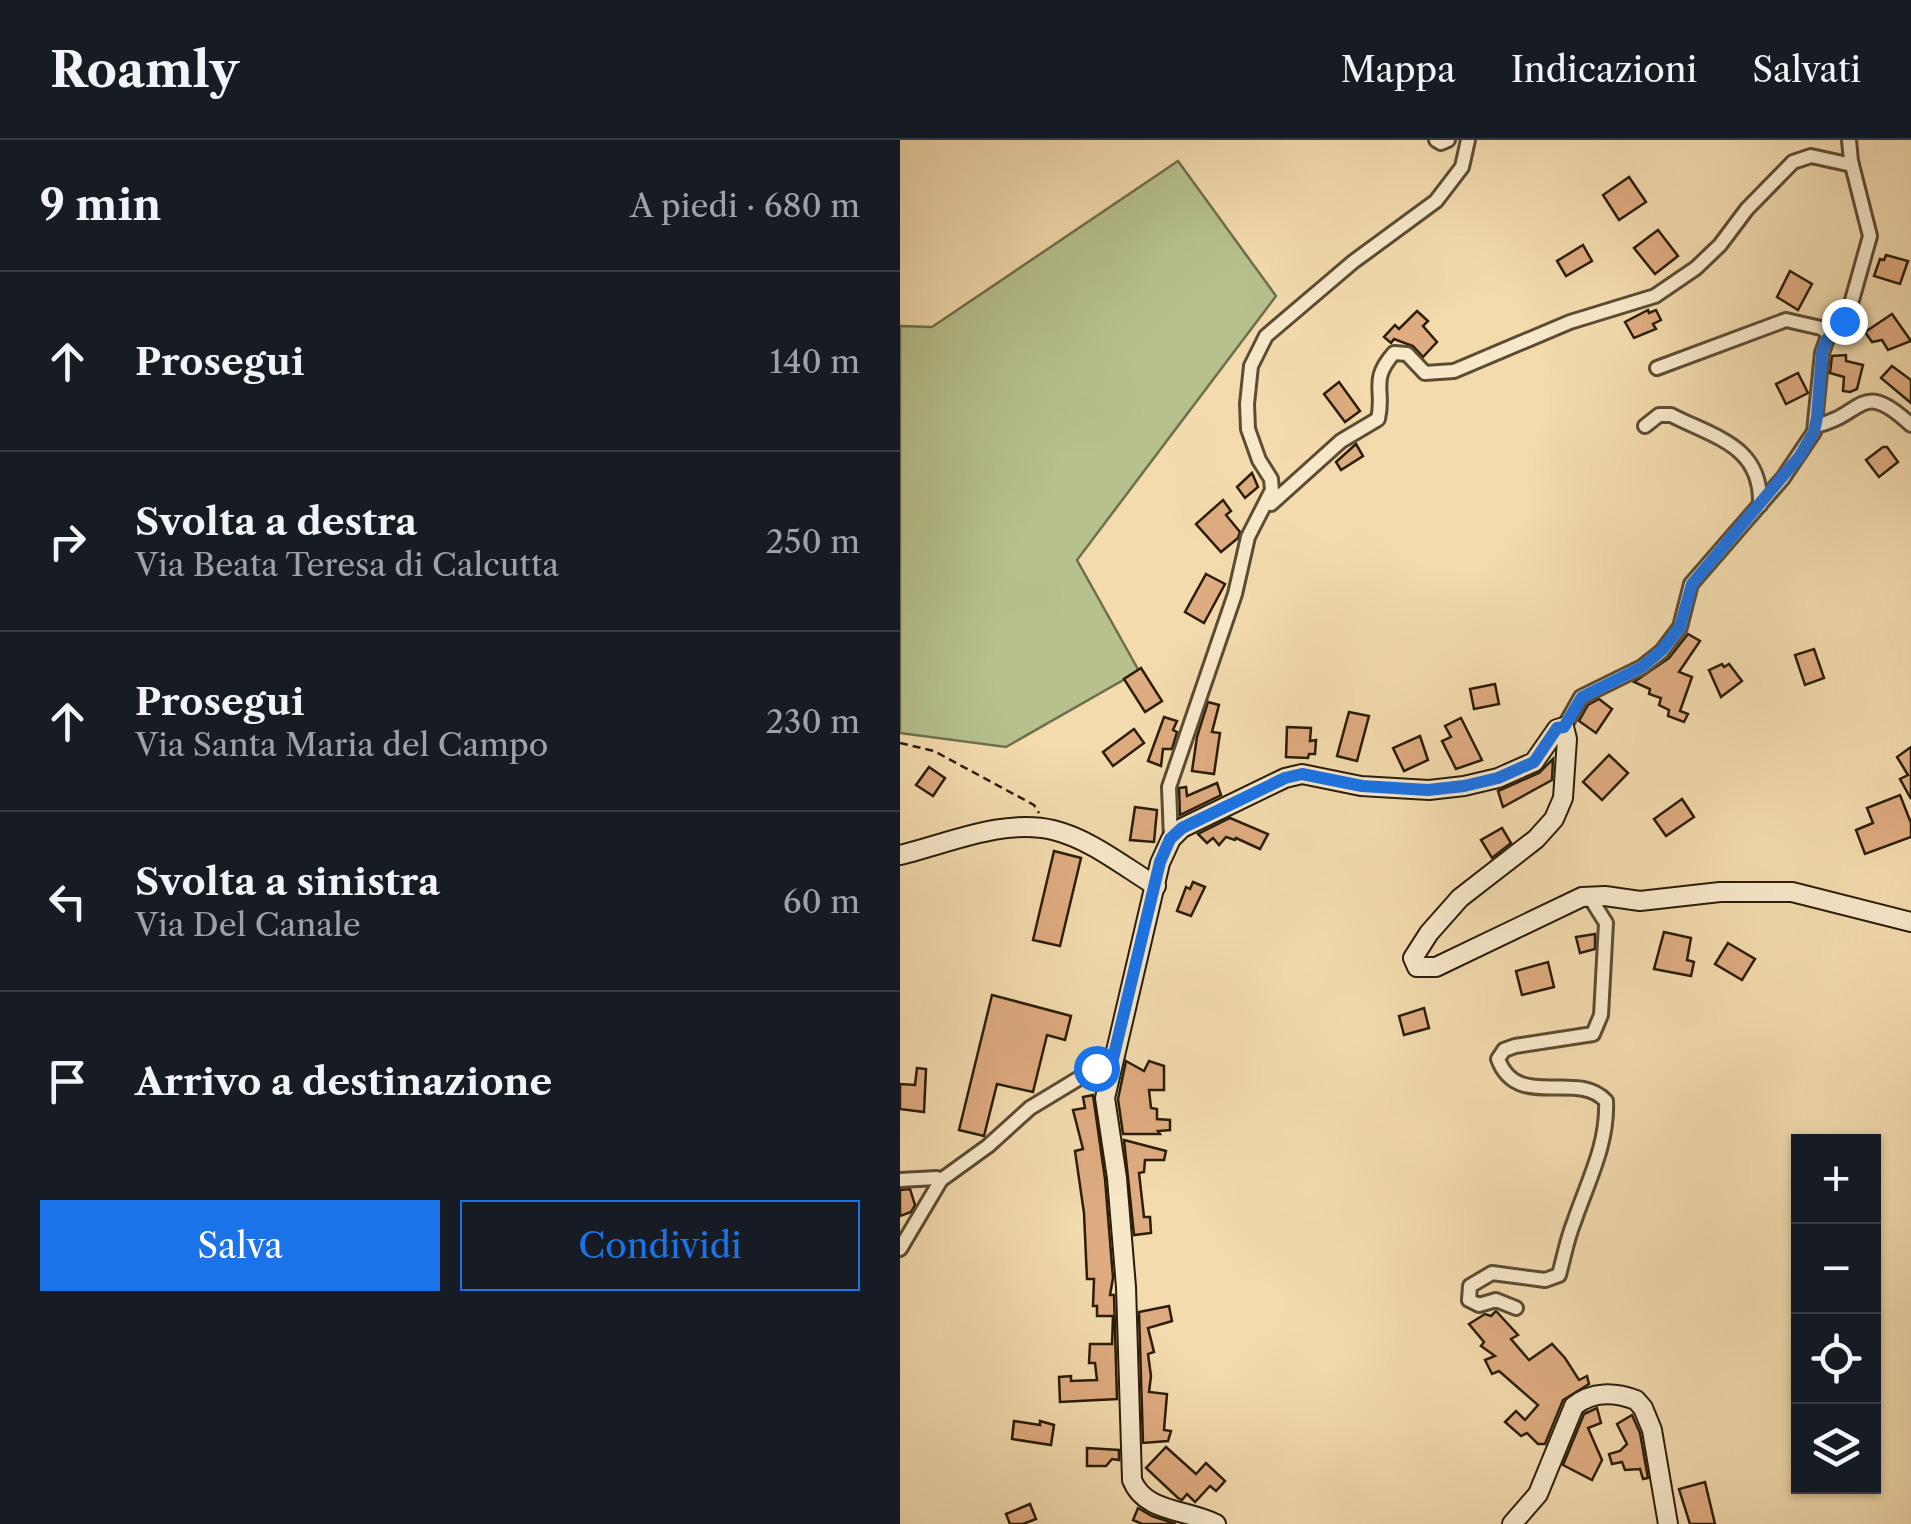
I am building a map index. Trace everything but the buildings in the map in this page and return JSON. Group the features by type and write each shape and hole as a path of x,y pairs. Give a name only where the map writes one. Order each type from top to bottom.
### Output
{"street":[{"path":"1436,140 1448,140"},
{"path":"1216,1524 1140,1497 1132,1480 1126,1287 1118,1178 1104,1098 1160,862 1170,839 1169,787 1235,594 1248,537 1272,490 1271,479 1258,460 1248,430 1248,381 1258,350 1266,336 1353,262 1436,200 1462,167 1468,140"},
{"path":"1849,140 1870,236 1849,311 1822,353 1815,426 1799,457 1692,584 1680,627 1662,650 1642,667 1582,697 1564,727 1568,739 1563,798 1554,818 1536,839 1460,898 1420,945 1414,963 1422,969 1436,967 1590,896 1640,901 1720,892 1792,892 1911,922"},
{"path":"1257,521 1280,492 1302,478 1330,450 1378,419 1377,387 1381,372 1394,353 1407,354 1425,372 1454,371 1570,322 1655,296 1696,268 1720,245 1747,209 1794,162 1811,156 1852,165"},
{"path":"1657,368 1786,320 1832,334"},
{"path":"1815,426 1828,424 1857,404 1874,402 1890,405 1911,425"},
{"path":"1645,426 1659,415 1671,415 1747,456 1756,469 1760,504"},
{"path":"1170,839 1197,818 1302,774 1362,786 1428,790 1498,778 1534,762 1557,728 1564,727"},
{"path":"900,856 1002,828 1049,828 1087,844 1156,886"},
{"path":"1516,1308 1496,1300 1479,1305 1469,1300 1470,1286 1492,1272 1545,1280 1560,1275 1572,1225 1594,1171 1607,1124 1606,1101 1591,1090 1529,1088 1508,1076 1498,1060 1504,1050 1515,1046 1593,1034 1597,1030 1606,923 1590,896"},
{"path":"900,1249 941,1180 988,1146 1030,1108 1096,1068 1112,1063"},
{"path":"900,1180 941,1180"},
{"path":"1512,1524 1538,1494 1574,1406 1585,1398 1610,1394 1636,1400 1648,1418 1668,1524"}],"path":[{"path":"900,744 934,751 1034,806 1049,828"}],"green space":[{"path":"1178,161 1276,296 1077,560 1139,671 1006,747 900,733 900,326 932,327"}],"route":[{"path":"1096,1068 1112,1063 1160,862 1170,839 1197,818 1260,788 1302,774 1362,786 1428,790 1485,782 1534,762 1557,728 1564,727 1582,697 1642,667 1680,627 1692,584 1784,478 1814,432 1822,353 1827,339 1844,321"}]}
